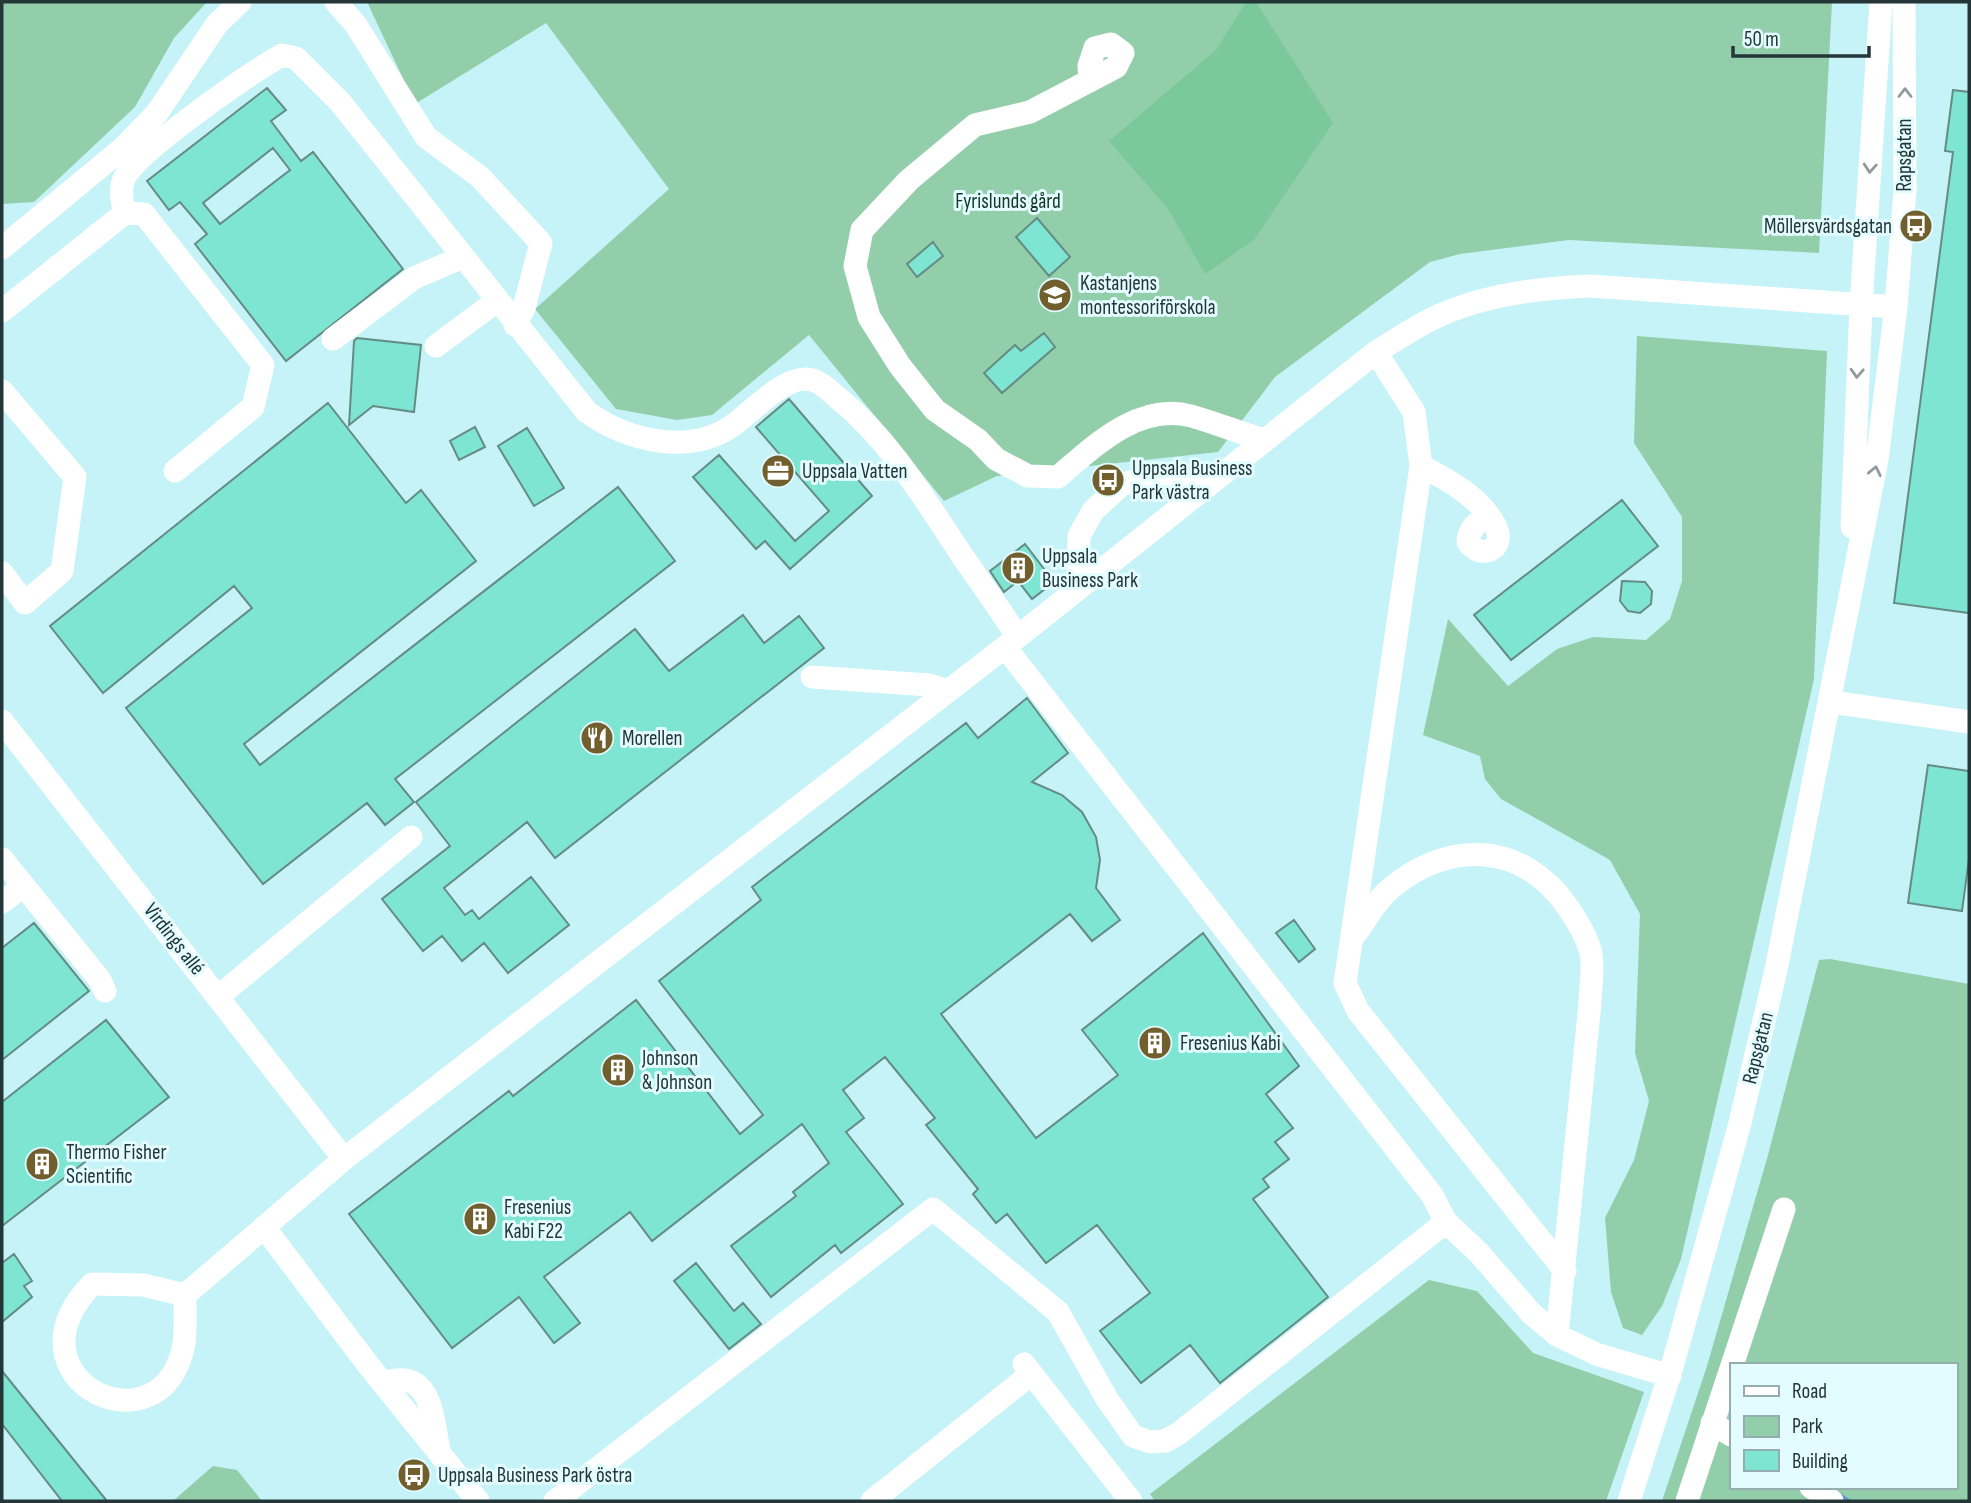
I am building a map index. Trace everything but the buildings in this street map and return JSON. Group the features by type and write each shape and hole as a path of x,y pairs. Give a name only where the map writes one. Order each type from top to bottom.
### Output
{"street":[{"path":"2,248 123,148 157,113 217,24 240,2"},
{"path":"336,2 356,25 426,137 480,177 541,243 524,308 515,325"},
{"name":"Rapsgatan","path":"1850,586 1861,305 1881,2"},
{"name":"Rapsgatan","path":"1629,1501 1670,1376 1739,1127 1776,970 1832,702 1850,586 1877,460 1896,307 1905,190 1904,2"},
{"path":"125,213 121,197 124,177 141,159 256,69 282,55 296,58 340,102 587,412 608,427 677,443 702,440 730,428 767,397 796,379 812,380 848,407 892,449 1011,642 1432,1195 1446,1222 1479,1253 1531,1313 1557,1335 1596,1354 1670,1376"},
{"path":"1090,81 1030,112 975,125 909,180 862,230 855,266 869,317 900,366 935,410 978,440 996,458 1028,476 1058,477 1097,443 1132,421 1164,414 1190,416 1264,440"},
{"path":"2,311 125,213 144,215 263,365 253,407 175,471"},
{"path":"333,339 414,278 463,257"},
{"path":"185,1295 143,1285 92,1284 72,1302 57,1336 56,1354 63,1371 75,1384 106,1401 142,1397 161,1386 173,1370 183,1345 185,1295 344,1159 945,690 1011,642 1376,352 1434,318 1487,300 1543,288 1590,286 1666,289 1896,307"},
{"path":"436,346 498,300"},
{"path":"1376,352 1414,412 1421,466 1345,983 1358,1011 1565,1271"},
{"path":"2,391 75,477 62,571 25,603 2,573"},
{"path":"1421,466 1470,496 1487,517"},
{"path":"1078,587 1079,536 1093,511 1121,485 1157,474 1216,479"},
{"path":"812,677 929,685 945,690"},
{"path":"1832,702 1969,722"},
{"name":"Virdings allé","path":"2,721 344,1159"},
{"path":"219,996 411,837"},
{"path":"1353,939 1388,890 1425,866 1458,855 1494,854 1525,865 1554,887 1574,916 1591,954 1590,1003 1557,1335"},
{"path":"2,859 100,980 105,991"},
{"path":"2,902 24,886"},
{"path":"555,1501 933,1209 1058,1312 1107,1399 1133,1436 1150,1442 1178,1434 1446,1222"},
{"path":"1741,1363 1784,1209"},
{"path":"264,1227 383,1383 478,1501"},
{"path":"872,1501 1028,1369 1131,1501"},
{"path":"1687,1501 1722,1429 1730,1401"},
{"path":"1814,1489 1832,1501"}],"green space":[{"path":"2,2 207,2 174,38 135,107 34,202 2,204"},
{"name":"Fyrislunds gård","path":"367,2 1832,2 1819,253 1569,240 1460,254 1430,262 1275,377 1218,452 997,476 944,501 809,335 712,415 677,420 616,409 535,309 669,189 546,23 415,104"},
{"path":"1246,2 1256,2 1333,123 1254,240 1205,274 1169,210 1109,141 1216,50"},
{"path":"1637,336 1827,351 1814,679 1681,1259 1662,1306 1642,1335 1623,1328 1611,1292 1605,1218 1634,1160 1649,1101 1635,1053 1640,914 1610,860 1501,799 1485,779 1480,756 1423,735 1448,619 1508,686 1557,649 1593,637 1646,640 1670,619 1682,581 1682,517 1634,443"},
{"path":"1830,959 1969,984 1969,1501 1662,1501 1707,1366 1768,1155 1819,960"},
{"path":"1429,1280 1477,1291 1533,1353 1644,1392 1606,1501 1155,1501 1150,1494"},
{"path":"213,1466 237,1470 262,1501 173,1501"}],"waterway":[{"path":"1836,1493 1848,1501"}],"place":[{"name":"Möllersvärdsgatan","path":"1916,226"},
{"name":"Kastanjens montessoriförskola","path":"1055,295"},
{"name":"Uppsala Vatten","path":"778,471"},
{"name":"Uppsala Business Park västra","path":"1108,480"},
{"name":"Uppsala Business Park","path":"1018,568"},
{"name":"Morellen","path":"597,738"},
{"name":"Fresenius Kabi","path":"1155,1043"},
{"name":"Johnson & Johnson","path":"618,1070"},
{"name":"Thermo Fisher Scientific","path":"42,1164"},
{"name":"Fresenius Kabi F22","path":"480,1219"},
{"name":"Uppsala Business Park östra","path":"414,1475"}]}
